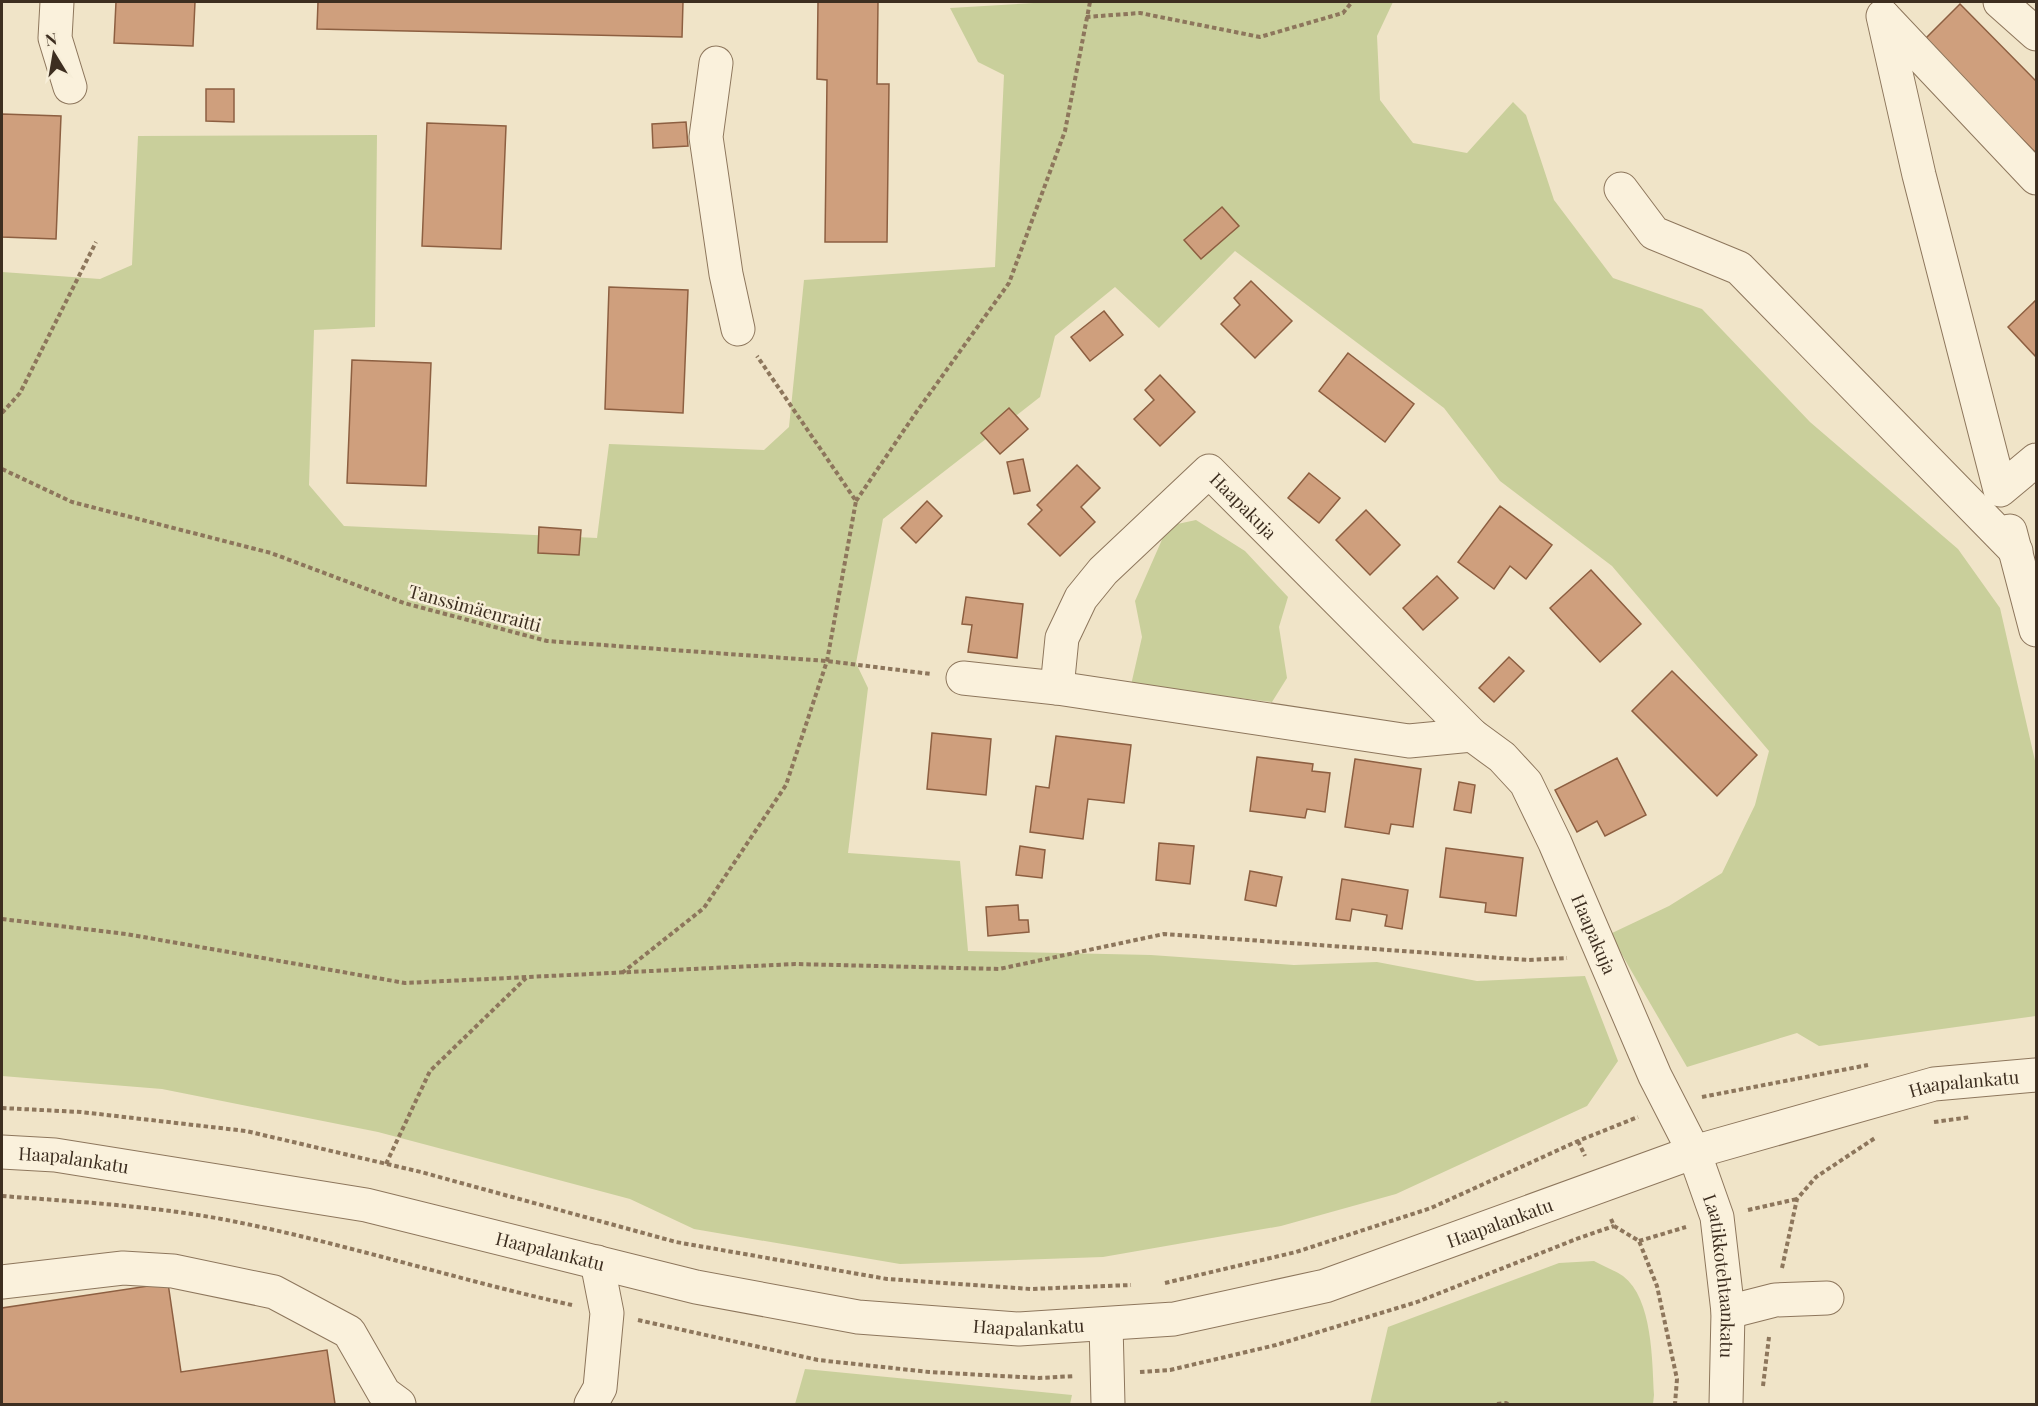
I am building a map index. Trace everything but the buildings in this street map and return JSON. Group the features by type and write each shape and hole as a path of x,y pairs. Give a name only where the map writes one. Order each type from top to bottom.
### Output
{"street":[{"path":"57,2 55,38 70,87"},
{"path":"2005,3 2037,34"},
{"path":"1891,9 2037,178"},
{"path":"1891,9 1919,176 2037,630"},
{"path":"716,63 706,137 726,274 738,329"},
{"path":"1621,189 1654,233 1739,268 2016,551"},
{"path":"2000,490 2037,460"},
{"name":"Haapakuja","path":"1057,688 1062,639 1081,598 1103,571 1209,471 1472,735 1502,757 1526,783 1555,843 1655,1076 1694,1152"},
{"path":"963,678 1057,688 1408,741 1472,735"},
{"name":"Haapalankatu","path":"2,1152 55,1155 366,1205 696,1287 858,1317 1019,1329 1174,1319 1324,1286 1694,1152 1934,1084 2037,1075"},
{"name":"Laatikkotehtaankatu","path":"1694,1152 1717,1217 1728,1312 1726,1404"},
{"path":"592,1404 600,1388 607,1313 597,1262"},
{"path":"2,1282 123,1268 173,1271 274,1292 349,1332 384,1393 399,1404"},
{"path":"1728,1312 1775,1300 1827,1298"},
{"path":"1106,1324 1108,1404"}],"path":[{"path":"621,973 704,908 786,785 827,661 856,501 915,414 1010,283 1065,131 1090,2"},
{"path":"1086,17 1140,13 1260,37 1343,13 1352,2"},
{"path":"2,413 20,393 96,242"},
{"path":"738,329 856,501"},
{"name":"Tanssimäenraitti","path":"2,469 72,502 271,553 404,603 547,641 827,661 963,678"},
{"path":"2,919 126,934 405,982 795,964 999,969 1164,934 1529,960 1603,955"},
{"path":"386,1164 430,1071 526,977"},
{"path":"1162,1284 1296,1251 1431,1208 1578,1140 1670,1104"},
{"path":"2,1108 81,1112 246,1131 386,1164 676,1242 887,1279 1032,1289 1139,1285"},
{"path":"1932,1122 1979,1117"},
{"path":"1762,1393 1775,1300 1797,1200 1816,1177 1874,1138 1884,1135"},
{"path":"1578,1140 1614,1227 1639,1240 1657,1286 1677,1379 1675,1404"},
{"path":"1497,1404 1508,1404"}],"green space":[{"path":"1051,2 1393,2 1377,36 1380,100 1413,143 1467,153 1513,102 1526,115 1554,200 1613,278 1702,309 1810,422 1958,549 2000,608 2036,765 2036,1016 1819,1046 1797,1033 1687,1067 1610,934 1669,906 1722,873 1755,805 1769,751 1612,566 1500,481 1444,408 1235,251 1159,328 1115,287 1055,336 1040,397 883,519 856,663 868,688 848,853 960,861 968,951 1151,955 1294,965 1377,962 1477,981 1585,976 1618,1061 1587,1106 1396,1194 1281,1226 1103,1257 900,1264 694,1229 630,1199 378,1132 162,1089 2,1076 2,272 100,279 132,265 138,136 377,135 375,327 314,330 309,485 344,526 597,538 609,444 764,450 789,427 804,280 995,267 1004,75 978,62 950,8"},
{"path":"1196,520 1245,551 1288,597 1279,627 1287,678 1272,702 1131,685 1142,637 1135,601 1168,526"},
{"path":"1594,1261 1623,1276 1633,1286 1640,1300 1649,1331 1653,1404 1370,1404 1388,1327 1559,1263"},
{"path":"805,1369 1072,1395 1070,1404 795,1404"}]}
